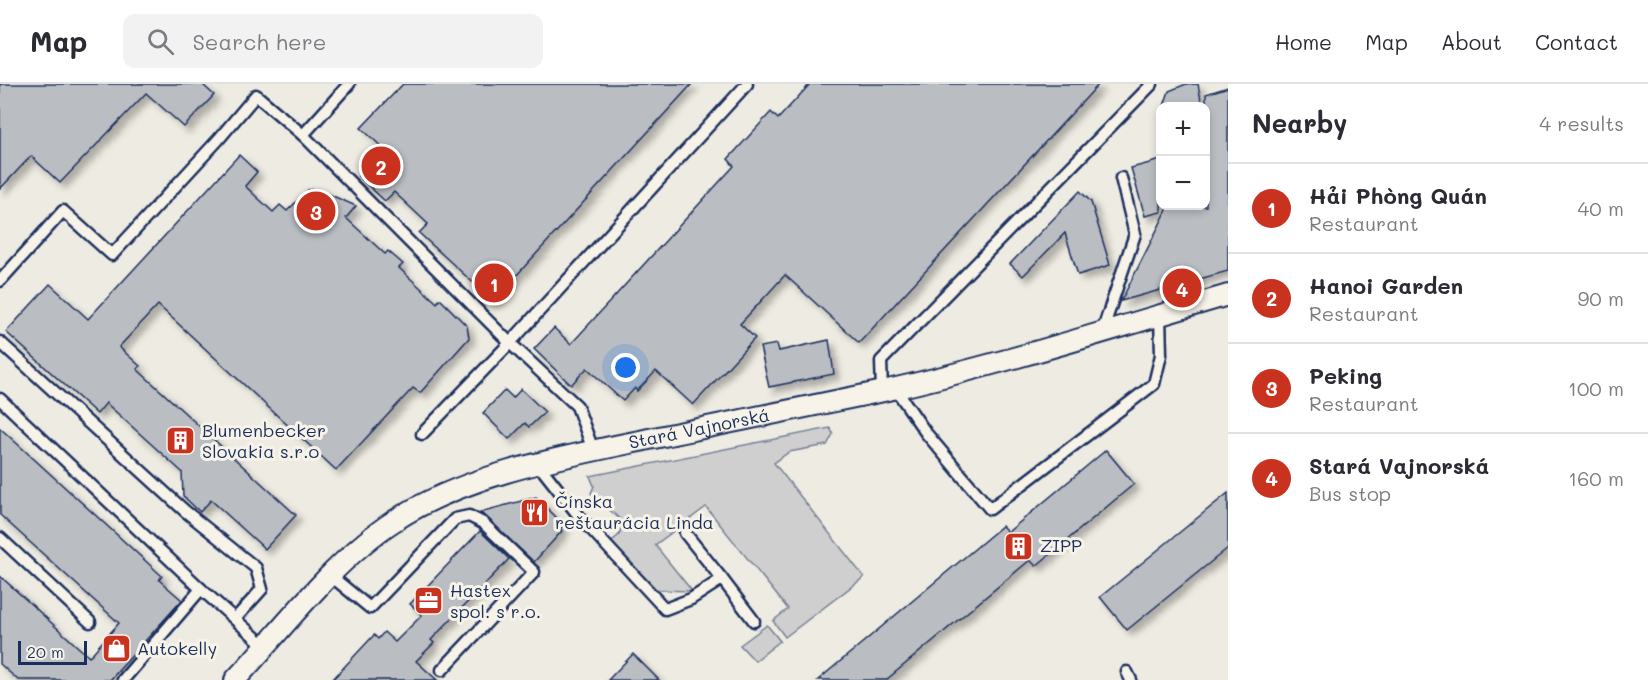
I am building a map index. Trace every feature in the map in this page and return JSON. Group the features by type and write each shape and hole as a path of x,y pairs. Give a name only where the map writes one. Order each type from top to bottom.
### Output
{"street":[{"name":"Stará Vajnorská","path":"235,680 331,576 376,535 408,513 472,484 593,450 888,390 1024,356 1228,295"}],"lane":[{"path":"303,135 349,84"},
{"path":"422,434 510,343 747,84"},
{"path":"1152,84 880,361 888,390 990,509 1154,384 1161,355 1160,315"},
{"path":"0,281 63,211 112,255 218,140 257,89 510,343 577,406 593,450"},
{"path":"1102,333 1135,234 1121,178"},
{"path":"0,342 185,510 256,568 262,589 236,619"},
{"path":"0,399 201,589 266,647"},
{"path":"538,464 579,516 665,609 691,599 722,579"},
{"path":"331,576 370,608 455,519 469,516 483,523 534,572 442,670"},
{"path":"685,533 754,621"},
{"path":"0,538 90,622"},
{"path":"123,680 201,589"}],"shaded area":[{"path":"830,428 833,434 827,445 789,452 774,463 864,577 785,637 773,621 788,609 706,507 655,545 692,591 657,590 610,543 619,535 623,522 591,493 594,486 590,476"},
{"path":"767,625 780,641 755,661 740,645"}],"building":[{"path":"0,84 202,84 214,95 184,127 146,93 60,183 31,156 0,189"},
{"path":"403,84 692,84 493,301 419,233 428,224 394,192 385,201 358,176 383,148 361,128"},
{"path":"810,84 1099,84 859,343 785,275 740,324 755,338 693,405 656,371 637,391 635,388 623,401 587,368 571,385 534,349 554,328 571,344 734,166 728,159 771,112 778,119"},
{"path":"1186,84 1198,84 1201,102 1165,102 1169,91"},
{"path":"1228,87 1228,271 1121,301 1167,210 1210,210 1210,102 1206,102 1206,94"},
{"path":"239,155 257,172 245,186 273,212 280,205 287,211 308,190 317,189 356,206 346,218 385,254 388,251 403,264 399,268 437,303 440,299 467,326 469,338 420,393 413,388 336,470 158,305 119,347 140,366 137,369 296,515 265,549 211,500 200,512 183,496 182,472 106,403 97,414 6,332 50,284 88,319"},
{"path":"1156,161 1156,210 1161,210 1161,212 1145,216 1131,168"},
{"path":"1080,191 1091,202 1110,265 1078,275 1065,233 1023,276 1010,264"},
{"path":"829,340 834,374 769,387 760,347 777,344 779,351"},
{"path":"521,389 545,412 529,427 525,423 509,439 483,413 505,390 513,398"},
{"path":"0,428 162,576 159,580 182,600 110,680 18,680 0,664 0,576 89,657 119,623 0,515"},
{"name":"ZIPP","path":"1106,450 1134,484 1036,566 1030,560 886,680 818,680 1002,526 1008,532"},
{"path":"1228,493 1228,548 1127,630 1100,597"},
{"path":"536,497 564,525 560,529 562,531 534,562 480,512"},
{"path":"480,531 509,559 431,640 434,643 416,661 437,680 332,680 374,635 378,639 384,632 395,642 422,615 410,604"},
{"path":"633,654 659,680 608,680"}],"place":[{"name":"Hanoi Garden","path":"381,166"},
{"name":"Peking","path":"316,211"},
{"name":"Hải Phòng Quán","path":"494,283"},
{"name":"Stará Vajnorská","path":"1182,288"},
{"name":"Blumenbecker Slovakia s.r.o","path":"181,441"},
{"name":"Čínska reštaurácia Linda","path":"534,512"},
{"name":"ZIPP","path":"1019,546"},
{"name":"Hastex spol. s r.o.","path":"429,601"},
{"name":"Autokelly","path":"116,649"}]}
